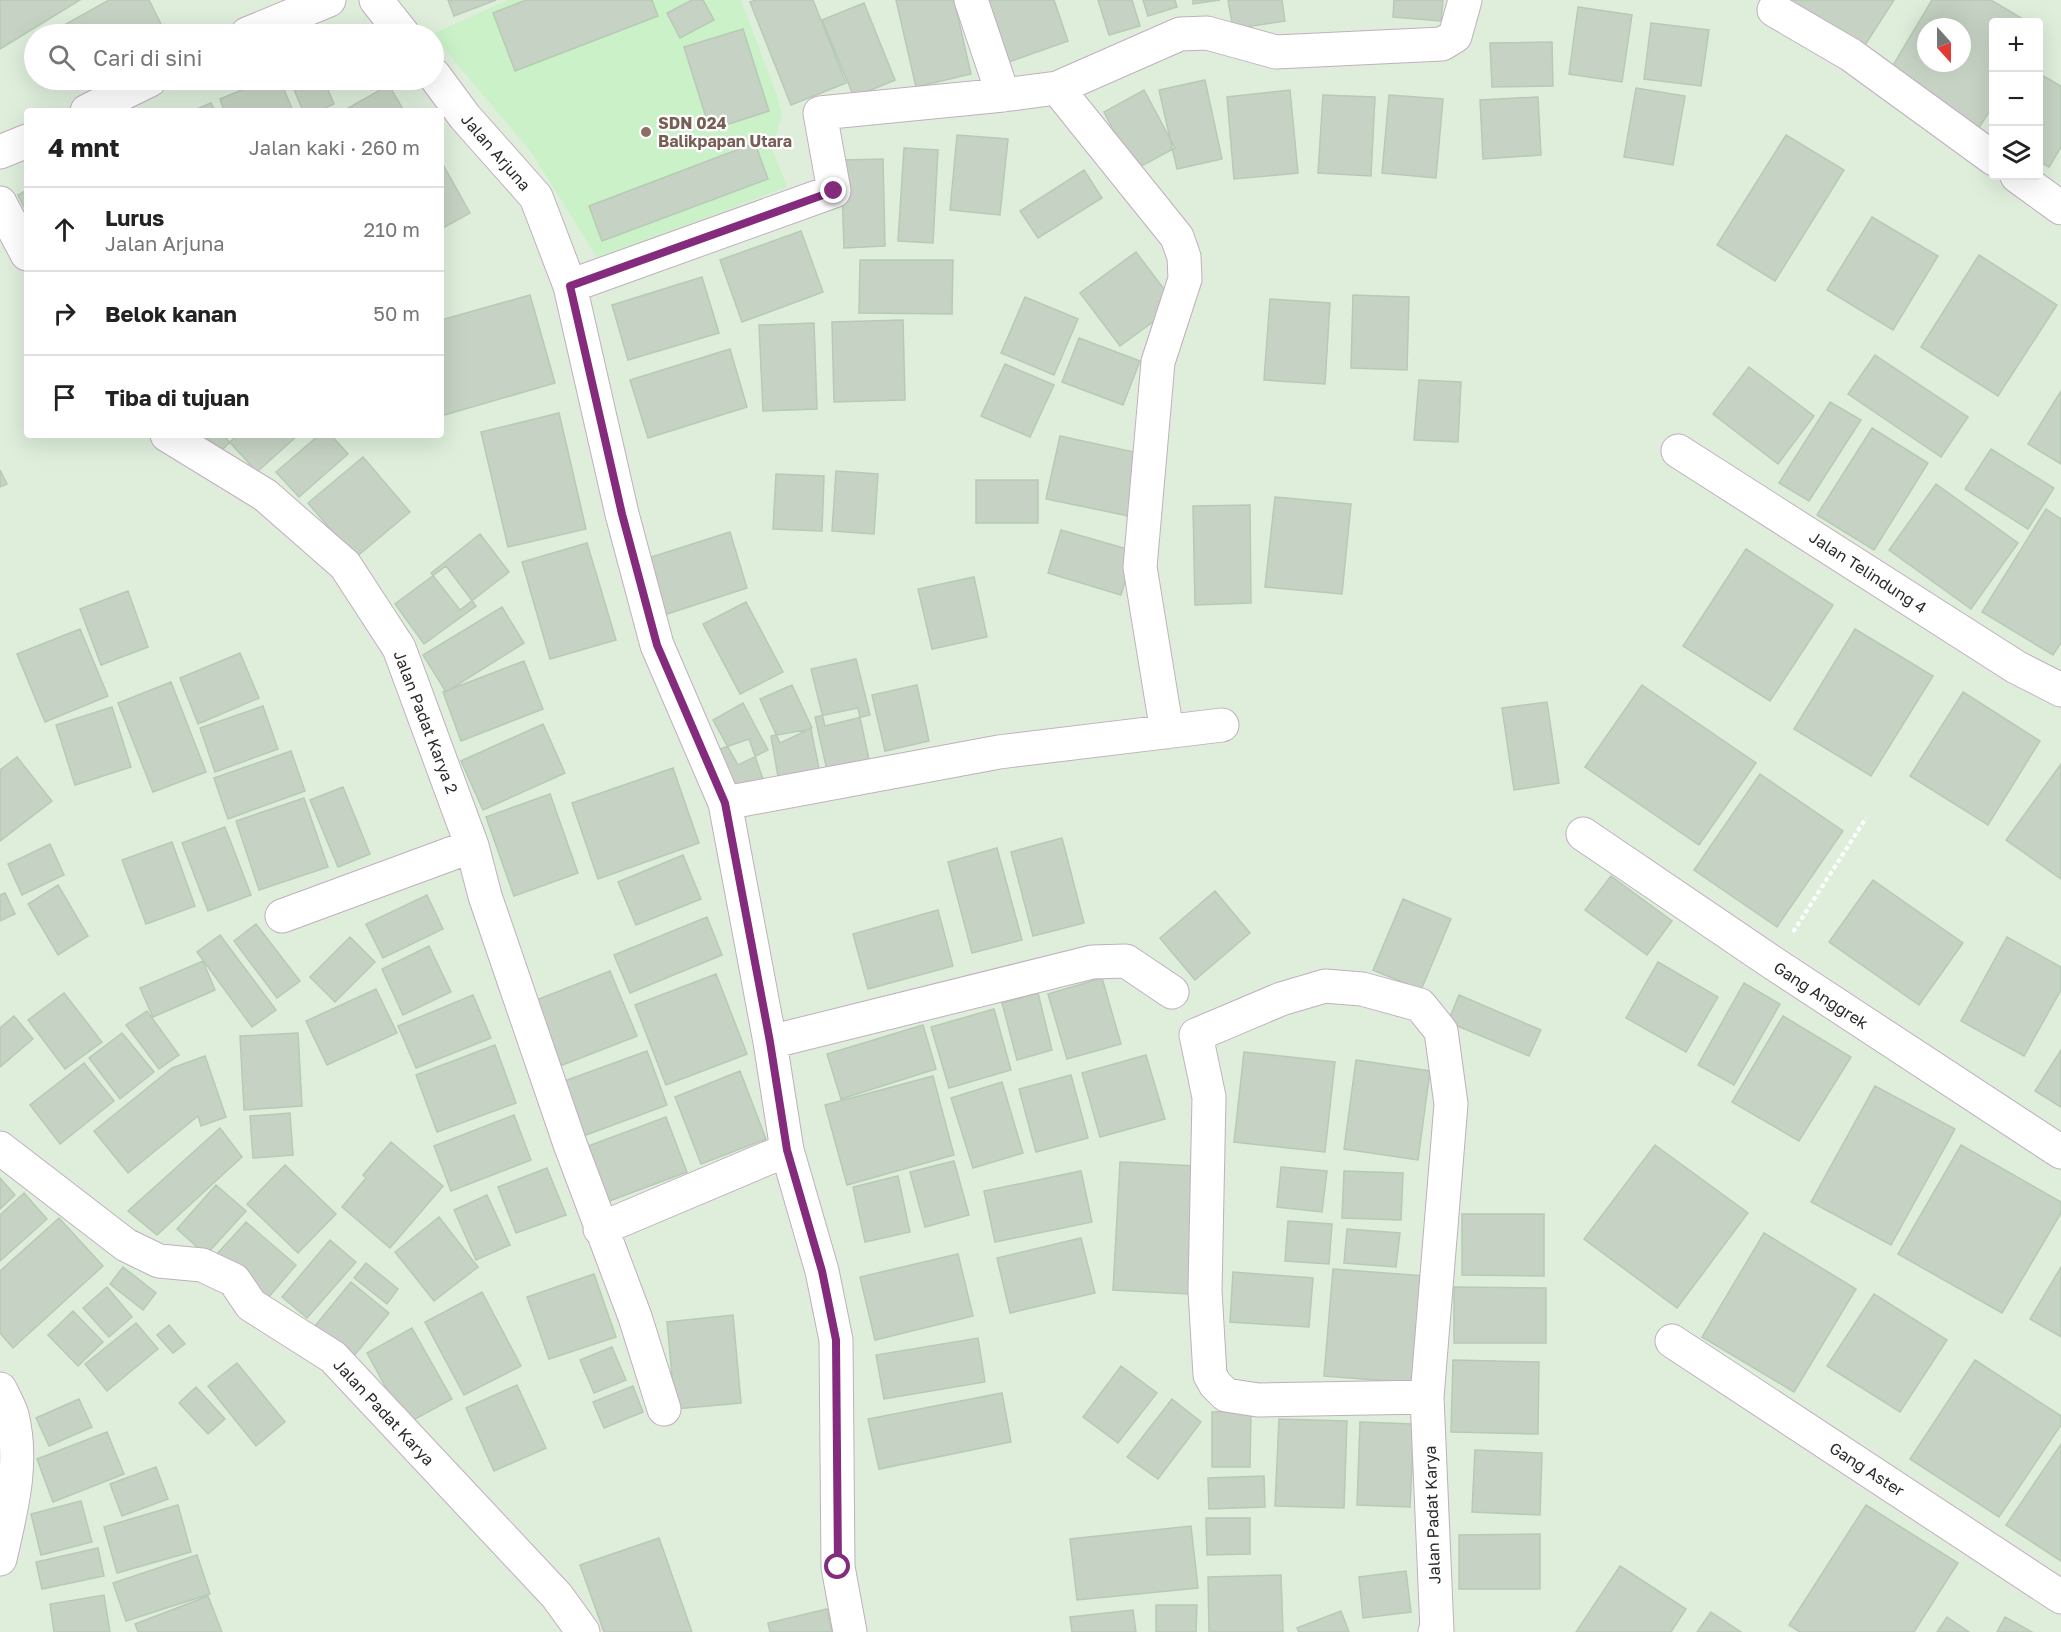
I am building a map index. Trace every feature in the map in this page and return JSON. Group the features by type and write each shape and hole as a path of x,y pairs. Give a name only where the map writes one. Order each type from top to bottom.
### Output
{"street":[{"path":"271,24 329,0"},
{"path":"376,0 395,24"},
{"path":"971,0 1003,95"},
{"path":"570,286 834,191 820,113 1057,88 1180,34 1206,33 1276,52 1442,44 1455,36 1465,0"},
{"path":"1774,10 1851,55 1989,155"},
{"path":"1057,88 1168,225 1184,257 1185,279 1158,362 1140,567 1167,732"},
{"name":"Jalan Arjuna","path":"444,89 465,117 536,197 570,286 622,514 657,645 725,803 770,1042 787,1150 822,1271 836,1340 838,1567 850,1632"},
{"path":"93,108 130,90"},
{"path":"0,152 24,142"},
{"path":"2022,180 2061,208"},
{"path":"0,203 24,248"},
{"name":"Jalan Padat Karya 2","path":"172,438 265,495 345,565 399,648 472,846 485,896 600,1229 635,1317 664,1409"},
{"name":"Jalan Telindung 4","path":"1678,451 2016,666 2061,690"},
{"path":"725,803 999,752 1222,725"},
{"name":"Gang Anggrek","path":"1583,834 1773,963 2061,1152"},
{"path":"282,916 472,846"},
{"path":"770,1042 1092,962 1126,962 1172,992"},
{"name":"Jalan Padat Karya","path":"1427,1397 1258,1400 1226,1395 1215,1384 1210,1375 1205,1291 1209,1096 1196,1035 1281,999 1325,986 1362,989 1420,1005 1441,1031 1451,1104 1427,1397 1437,1632"},
{"name":"Jalan Padat Karya","path":"0,1148 126,1245 159,1262 202,1265 234,1281 251,1305 333,1357 557,1596 583,1632"},
{"path":"600,1229 787,1150"},
{"name":"Gang Aster","path":"1672,1341 2061,1597"},
{"path":"0,1389 11,1413 18,1453 15,1492 0,1559"}],"path":[{"path":"1773,963 1866,818"}],"shaded area":[{"name":"SDN 024 Balikpapan Utara","path":"508,0 741,0 782,115 772,149 787,187 598,259 531,152 444,48 444,29"}],"building":[{"path":"0,0 80,0 41,24 24,24 24,34 0,49"},
{"path":"109,0 149,0 161,24 66,24"},
{"path":"448,0 496,0 454,16"},
{"path":"526,0 652,0 658,16 515,71 493,13"},
{"path":"692,0 703,0 714,20 680,38 667,13"},
{"path":"756,0 813,0 846,83 791,105 750,2"},
{"path":"896,0 954,0 971,74 916,87"},
{"path":"980,0 1054,0 1068,41 1003,64"},
{"path":"1098,0 1132,0 1140,26 1109,35"},
{"path":"1143,0 1175,0 1177,7 1148,16"},
{"path":"1193,0 1220,0 1193,4"},
{"path":"1228,0 1282,0 1285,21 1233,29"},
{"path":"1394,0 1443,0 1441,21 1393,17"},
{"path":"1770,0 1894,0 1858,56"},
{"path":"1932,0 1991,0 2021,18 1989,18 1989,112 1977,131 1886,77 1917,25 1917,72 1971,72 1971,18 1921,18"},
{"path":"864,3 895,80 854,97 822,20"},
{"path":"1578,7 1632,15 1622,82 1569,74"},
{"path":"1651,23 1709,30 1701,86 1644,79"},
{"path":"743,29 769,111 710,130 684,47"},
{"path":"1552,42 1553,86 1492,87 1490,43"},
{"path":"2043,76 2061,86 2061,147 2049,167 2043,164"},
{"path":"1205,80 1222,159 1177,169 1159,90"},
{"path":"1636,88 1685,96 1673,165 1624,157"},
{"path":"242,90 284,90 292,108 223,108 220,99"},
{"path":"294,90 328,90 334,104 325,108 302,108"},
{"path":"380,90 392,90 402,108 348,108"},
{"path":"1144,90 1175,148 1134,170 1104,112"},
{"path":"1290,90 1298,173 1234,179 1227,97"},
{"path":"1323,95 1375,97 1371,176 1318,173"},
{"path":"1389,95 1443,99 1436,178 1382,173"},
{"path":"1538,97 1541,155 1483,159 1480,100"},
{"path":"211,103 214,108 199,108"},
{"path":"957,135 1008,139 1000,215 950,210"},
{"path":"1786,135 1844,170 1775,281 1717,245"},
{"path":"755,143 768,179 602,241 589,206"},
{"path":"904,148 938,150 933,243 898,241"},
{"path":"883,159 885,246 844,248 841,160"},
{"path":"444,166 470,213 444,227"},
{"path":"1084,170 1102,198 1038,238 1020,211"},
{"path":"24,192 24,207 18,195"},
{"path":"1872,217 1938,256 1893,330 1827,290"},
{"path":"801,231 823,292 742,322 720,260"},
{"path":"1136,252 1176,305 1120,346 1080,293"},
{"path":"1979,255 2057,305 1998,396 1921,347"},
{"path":"860,260 953,260 952,314 859,313"},
{"path":"702,277 719,333 628,360 612,305"},
{"path":"530,295 555,383 444,415 444,319"},
{"path":"1353,295 1409,297 1407,370 1351,368"},
{"path":"1025,297 1078,319 1054,375 1001,353"},
{"path":"1270,299 1330,303 1325,384 1264,380"},
{"path":"903,320 905,400 834,402 832,322"},
{"path":"814,323 817,409 763,411 759,325"},
{"path":"1079,338 1140,361 1123,405 1062,382"},
{"path":"730,349 747,407 648,438 630,380"},
{"path":"1875,355 1968,417 1941,457 1848,394"},
{"path":"1005,364 1054,385 1030,437 981,416"},
{"path":"1749,367 1814,416 1778,464 1713,414"},
{"path":"1419,380 1461,382 1458,442 1414,440"},
{"path":"2061,391 2061,464 2028,444"},
{"path":"1830,402 1861,420 1809,501 1779,483"},
{"path":"559,413 586,529 508,547 481,432"},
{"path":"1872,428 1928,463 1874,550 1817,515"},
{"path":"1060,436 1143,454 1129,516 1046,499"},
{"path":"207,438 234,438 220,452"},
{"path":"226,438 295,438 257,472"},
{"path":"316,438 334,438 348,454 299,497 276,472"},
{"path":"1991,449 2054,488 2028,529 1965,489"},
{"path":"363,457 410,512 355,558 308,503"},
{"path":"0,470 7,484 0,487"},
{"path":"836,471 878,474 874,534 832,531"},
{"path":"776,474 824,476 822,531 773,529"},
{"path":"976,480 1038,480 1038,523 976,523"},
{"path":"1936,484 2018,543 1971,609 1889,550"},
{"path":"1275,497 1351,504 1342,594 1265,587"},
{"path":"1250,505 1251,603 1195,605 1193,506"},
{"path":"2046,509 2061,519 2061,643 2053,655 1982,612"},
{"path":"1061,530 1134,551 1121,595 1048,573"},
{"path":"730,532 747,588 661,616 642,560"},
{"path":"480,534 509,572 460,610 431,573"},
{"path":"587,543 616,640 550,659 522,562"},
{"path":"1746,549 1833,605 1770,701 1683,646"},
{"path":"446,566 476,606 424,644 395,604"},
{"path":"974,577 987,637 932,649 918,589"},
{"path":"128,591 148,647 101,665 80,609"},
{"path":"746,602 783,672 740,694 703,624"},
{"path":"502,607 524,643 446,692 423,655"},
{"path":"80,629 108,696 45,722 17,654"},
{"path":"1855,629 1933,676 1871,776 1794,729"},
{"path":"240,653 259,698 198,724 180,678"},
{"path":"856,659 870,715 825,726 811,669"},
{"path":"524,661 543,709 461,741 443,692"},
{"path":"171,682 206,772 153,792 118,703"},
{"path":"792,685 812,728 780,743 760,699"},
{"path":"917,685 929,741 885,751 872,695"},
{"path":"1642,685 1756,763 1699,845 1585,767"},
{"path":"1963,692 2040,741 1988,825 1910,776"},
{"path":"1547,702 1559,783 1514,790 1502,708"},
{"path":"743,703 768,750 738,765 713,720"},
{"path":"263,706 278,749 215,772 200,728"},
{"path":"112,707 131,767 75,785 56,725"},
{"path":"858,708 871,769 829,779 815,717"},
{"path":"543,724 565,773 483,810 461,761"},
{"path":"811,729 820,774 779,782 771,736"},
{"path":"749,739 764,782 735,792 720,749"},
{"path":"291,751 305,791 228,819 214,778"},
{"path":"17,757 52,801 0,841 0,770"},
{"path":"2061,764 2061,879 2006,840"},
{"path":"673,768 699,843 598,879 572,803"},
{"path":"1760,774 1843,831 1777,927 1694,870"},
{"path":"343,787 370,854 338,867 310,800"},
{"path":"550,794 578,873 514,896 486,817"},
{"path":"304,798 328,867 259,890 236,821"},
{"path":"225,827 251,895 208,911 182,843"},
{"path":"1062,838 1084,923 1033,936 1011,852"},
{"path":"172,842 195,906 146,924 122,860"},
{"path":"50,844 64,875 22,895 8,864"},
{"path":"997,848 1022,940 972,953 948,862"},
{"path":"683,855 701,899 636,925 618,882"},
{"path":"1611,876 1672,921 1647,955 1585,910"},
{"path":"1873,880 1963,943 1919,1005 1829,942"},
{"path":"58,885 88,936 58,955 28,904"},
{"path":"1215,891 1250,933 1195,980 1160,938"},
{"path":"5,893 15,914 0,921 0,895"},
{"path":"427,895 443,929 383,958 366,924"},
{"path":"1403,899 1451,919 1421,990 1373,970"},
{"path":"938,910 953,966 868,989 853,934"},
{"path":"707,917 722,955 630,993 614,955"},
{"path":"256,924 300,981 277,998 234,941"},
{"path":"220,935 276,1010 252,1027 197,952"},
{"path":"350,937 375,962 335,1002 310,977"},
{"path":"2007,937 2061,967 2061,990 2024,1056 1961,1021"},
{"path":"429,946 451,992 403,1015 382,969"},
{"path":"203,961 215,990 153,1017 140,988"},
{"path":"1658,962 1718,997 1686,1052 1626,1018"},
{"path":"610,971 637,1036 560,1066 534,1001"},
{"path":"716,974 747,1054 666,1085 635,1005"},
{"path":"1102,978 1121,1044 1067,1059 1048,994"},
{"path":"1744,983 1780,1004 1734,1085 1698,1065"},
{"path":"376,989 397,1033 327,1065 306,1021"},
{"path":"64,993 102,1042 65,1069 28,1020"},
{"path":"1038,993 1052,1050 1017,1060 1002,1003"},
{"path":"473,995 491,1038 416,1068 398,1026"},
{"path":"1459,995 1541,1030 1529,1056 1448,1022"},
{"path":"994,1009 1011,1070 949,1088 931,1027"},
{"path":"147,1011 179,1055 159,1069 126,1025"},
{"path":"14,1016 33,1039 0,1067 0,1028"},
{"path":"1783,1016 1851,1057 1799,1141 1732,1102"},
{"path":"923,1025 936,1069 841,1099 827,1054"},
{"path":"122,1033 154,1072 120,1099 89,1058"},
{"path":"298,1033 302,1106 244,1110 240,1036"},
{"path":"495,1045 516,1103 437,1132 416,1075"},
{"path":"2061,1050 2061,1107 2035,1091"},
{"path":"647,1051 667,1105 578,1138 559,1083"},
{"path":"1244,1052 1335,1062 1325,1152 1234,1142"},
{"path":"1146,1055 1165,1119 1100,1137 1082,1073"},
{"path":"205,1056 226,1117 201,1126 198,1116 128,1173 94,1131 172,1068"},
{"path":"1356,1060 1430,1071 1418,1160 1344,1149"},
{"path":"84,1063 114,1101 60,1144 30,1105"},
{"path":"740,1071 766,1139 701,1164 675,1097"},
{"path":"1071,1075 1088,1138 1036,1152 1019,1089"},
{"path":"933,1076 954,1155 847,1185 825,1105"},
{"path":"1002,1082 1023,1153 973,1168 951,1098"},
{"path":"1875,1086 1955,1129 1891,1245 1811,1202"},
{"path":"290,1113 293,1155 253,1158 250,1116"},
{"path":"514,1115 531,1160 451,1191 434,1146"},
{"path":"666,1117 687,1172 604,1203 583,1148"},
{"path":"220,1128 242,1157 157,1235 128,1211"},
{"path":"391,1142 443,1186 390,1248 342,1207 366,1178 363,1175"},
{"path":"1655,1145 1748,1213 1677,1308 1584,1239"},
{"path":"1961,1145 2061,1202 2061,1213 2002,1313 1898,1254"},
{"path":"954,1161 969,1215 925,1227 910,1172"},
{"path":"1120,1162 1196,1166 1189,1294 1113,1290"},
{"path":"285,1165 336,1214 298,1253 247,1204"},
{"path":"1281,1167 1327,1171 1322,1212 1277,1207"},
{"path":"547,1168 566,1215 516,1233 498,1187"},
{"path":"1081,1171 1092,1222 995,1242 984,1191"},
{"path":"1344,1171 1403,1173 1401,1220 1342,1218"},
{"path":"898,1176 910,1232 865,1242 853,1187"},
{"path":"0,1178 15,1195 0,1209"},
{"path":"216,1185 246,1211 206,1255 177,1229"},
{"path":"24,1193 47,1219 0,1261 0,1215"},
{"path":"487,1195 510,1245 476,1260 454,1210"},
{"path":"1462,1214 1544,1214 1544,1276 1462,1275"},
{"path":"439,1217 478,1267 434,1301 395,1252"},
{"path":"59,1218 103,1266 13,1348 0,1333 0,1271"},
{"path":"1288,1221 1332,1224 1329,1264 1285,1261"},
{"path":"246,1222 296,1265 268,1298 217,1254"},
{"path":"1347,1229 1400,1233 1396,1267 1344,1263"},
{"path":"1764,1233 1856,1289 1794,1392 1702,1337"},
{"path":"1081,1238 1095,1293 1010,1313 997,1258"},
{"path":"330,1240 356,1262 307,1318 282,1297"},
{"path":"958,1254 973,1316 875,1340 860,1277"},
{"path":"366,1263 398,1289 387,1304 354,1278"},
{"path":"123,1267 156,1293 143,1310 110,1284"},
{"path":"2061,1267 2061,1337 2030,1319"},
{"path":"1333,1269 1425,1276 1416,1383 1324,1376"},
{"path":"1233,1272 1313,1278 1309,1327 1230,1322"},
{"path":"594,1274 616,1337 549,1359 527,1297"},
{"path":"351,1282 389,1313 353,1357 315,1326"},
{"path":"107,1287 132,1317 109,1337 83,1308"},
{"path":"1454,1287 1546,1288 1546,1343 1454,1343"},
{"path":"482,1292 521,1366 464,1395 425,1322"},
{"path":"1874,1294 1947,1340 1900,1412 1827,1366"},
{"path":"73,1311 103,1342 78,1366 48,1335"},
{"path":"733,1315 741,1403 675,1409 667,1322"},
{"path":"136,1323 158,1349 107,1391 85,1364"},
{"path":"169,1325 185,1344 173,1353 157,1335"},
{"path":"412,1328 452,1399 406,1424 367,1353"},
{"path":"978,1338 985,1382 884,1399 876,1355"},
{"path":"612,1347 626,1380 594,1393 580,1360"},
{"path":"1453,1360 1539,1362 1538,1434 1451,1432"},
{"path":"1975,1360 2061,1416 2061,1425 1999,1517 1910,1459"},
{"path":"237,1363 285,1422 256,1446 208,1386"},
{"path":"1121,1366 1157,1393 1118,1443 1083,1417"},
{"path":"517,1385 546,1448 494,1471 466,1408"},
{"path":"633,1386 643,1412 604,1428 593,1402"},
{"path":"196,1387 225,1419 208,1434 179,1403"},
{"path":"1002,1393 1011,1442 879,1469 868,1419"},
{"path":"79,1399 92,1427 49,1446 36,1418"},
{"path":"1172,1399 1201,1422 1158,1479 1127,1457"},
{"path":"1251,1411 1250,1467 1212,1467 1212,1412"},
{"path":"1279,1419 1347,1421 1344,1508 1275,1506"},
{"path":"1360,1422 1414,1424 1410,1507 1357,1505"},
{"path":"107,1432 124,1474 53,1502 37,1459"},
{"path":"2061,1444 2061,1561 2006,1525"},
{"path":"1475,1450 1542,1453 1540,1515 1472,1512"},
{"path":"156,1467 168,1499 122,1516 110,1484"},
{"path":"1264,1476 1265,1507 1209,1509 1208,1478"},
{"path":"81,1501 92,1542 41,1555 31,1514"},
{"path":"178,1505 191,1552 117,1573 104,1527"},
{"path":"1866,1505 1958,1563 1914,1632 1800,1632 1789,1625"},
{"path":"1206,1518 1250,1518 1250,1554 1207,1555"},
{"path":"1191,1526 1198,1588 1077,1600 1070,1539"},
{"path":"1540,1534 1540,1589 1459,1589 1459,1535"},
{"path":"659,1538 692,1632 604,1632 580,1565"},
{"path":"98,1548 104,1576 42,1589 36,1562"},
{"path":"197,1555 210,1594 126,1621 113,1583"},
{"path":"1620,1566 1686,1609 1671,1632 1576,1632"},
{"path":"1406,1571 1411,1612 1363,1618 1359,1577"},
{"path":"1281,1575 1283,1632 1209,1632 1208,1577"},
{"path":"104,1595 110,1632 54,1632 50,1604"},
{"path":"208,1596 222,1632 138,1632 135,1624"},
{"path":"1156,1605 1197,1605 1196,1632 1156,1632"},
{"path":"827,1609 832,1632 770,1632 768,1623"},
{"path":"1133,1610 1136,1632 1072,1632 1070,1617"},
{"path":"1341,1611 1349,1632 1299,1632 1297,1628"},
{"path":"1711,1612 1741,1632 1697,1632"},
{"path":"1947,1617 1969,1632 1937,1632"},
{"path":"2005,1617 2032,1632 1997,1632"}],"place":[{"name":"SDN 024 Balikpapan Utara","path":"646,132"}],"route":[{"path":"834,191 570,286 622,514 657,645 725,803 770,1042 787,1150 822,1271 836,1340 838,1567"}]}
